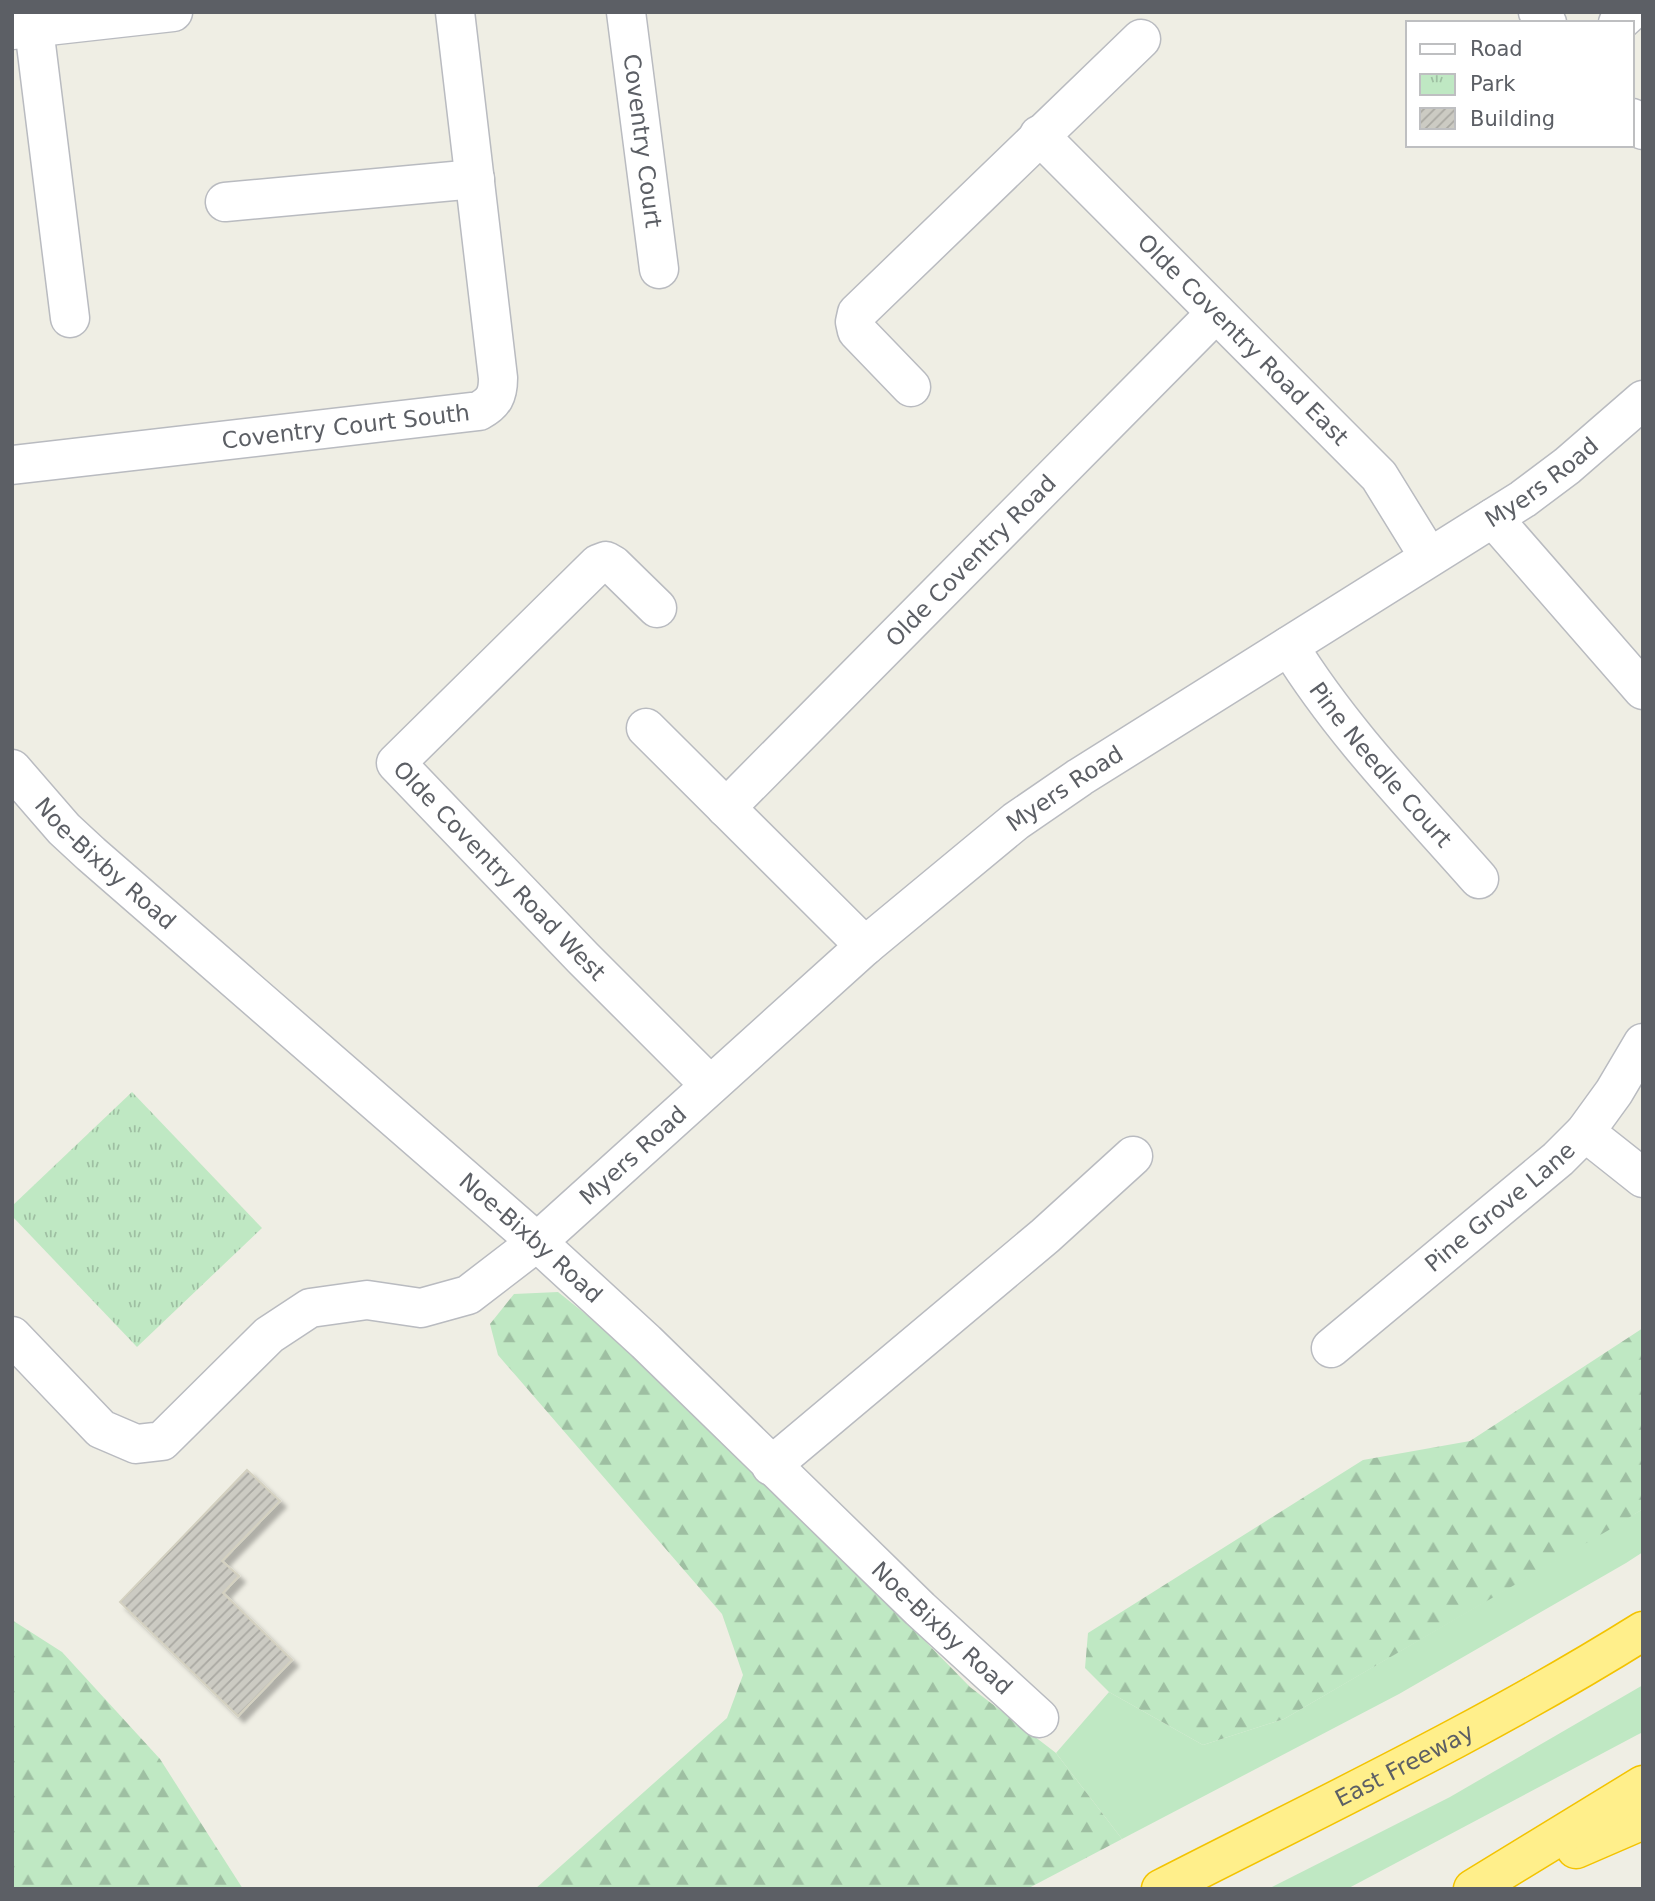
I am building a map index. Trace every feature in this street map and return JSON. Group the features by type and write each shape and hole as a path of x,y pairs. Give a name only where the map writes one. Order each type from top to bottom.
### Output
{"highway":[{"name":"East Freeway","path":"1161,1889 1428,1753 1643,1631"},
{"path":"1473,1889 1643,1785"},
{"path":"1484,1889 1643,1820"}],"street":[{"path":"70,318 26,23 173,12"},
{"name":"Coventry Court South","path":"12,465 479,411 491,404 498,392 498,378 455,12"},
{"name":"Coventry Court","path":"626,12 659,270"},
{"path":"911,387 857,331 857,313 1141,39"},
{"name":"Olde Coventry Road East","path":"1039,135 1380,476 1429,557"},
{"path":"225,202 475,179"},
{"name":"Olde Coventry Road","path":"726,808 1216,313"},
{"name":"Myers Road","path":"12,1336 101,1429 135,1444 162,1441 269,1335 310,1308 367,1300 421,1308 468,1295 537,1241 865,946 1016,821 1080,777 1493,519 1567,466 1643,400"},
{"path":"1493,519 1643,690"},
{"name":"Olde Coventry Road West","path":"657,608 613,565 606,561 598,564 396,763 583,958 710,1085"},
{"name":"Pine Needle Court","path":"1289,646 1346,729 1479,879"},
{"path":"646,728 865,946"},
{"name":"Noe-Bixby Road","path":"12,769 64,829 91,854 537,1241 646,1342 920,1609 1039,1718"},
{"name":"Pine Grove Lane","path":"1331,1348 1558,1159 1585,1132 1614,1092 1643,1043"},
{"path":"1585,1132 1643,1178"},
{"path":"771,1466 1045,1236 1133,1156"}],"green space":[{"path":"132,1092 262,1228 137,1347 12,1216 12,1206"},
{"path":"558,1292 677,1387 970,1687 1056,1753 1122,1839 1027,1889 535,1889 727,1718 743,1675 722,1614 498,1355 490,1324 514,1294"},
{"path":"1643,1328 1643,1509 1614,1527 1284,1719 1203,1745 1109,1692 1085,1668 1088,1633 1363,1460 1470,1441"},
{"path":"1643,1509 1643,1552 1626,1563 1399,1694 1122,1839 1056,1753 1109,1692 1203,1745 1284,1719"},
{"path":"12,1620 62,1652 160,1759 243,1889 12,1889"},
{"path":"1643,1685 1643,1732 1347,1889 1268,1889 1450,1797"}],"building":[{"path":"247,1470 280,1501 222,1561 239,1576 223,1593 292,1660 238,1716 120,1602"}]}
